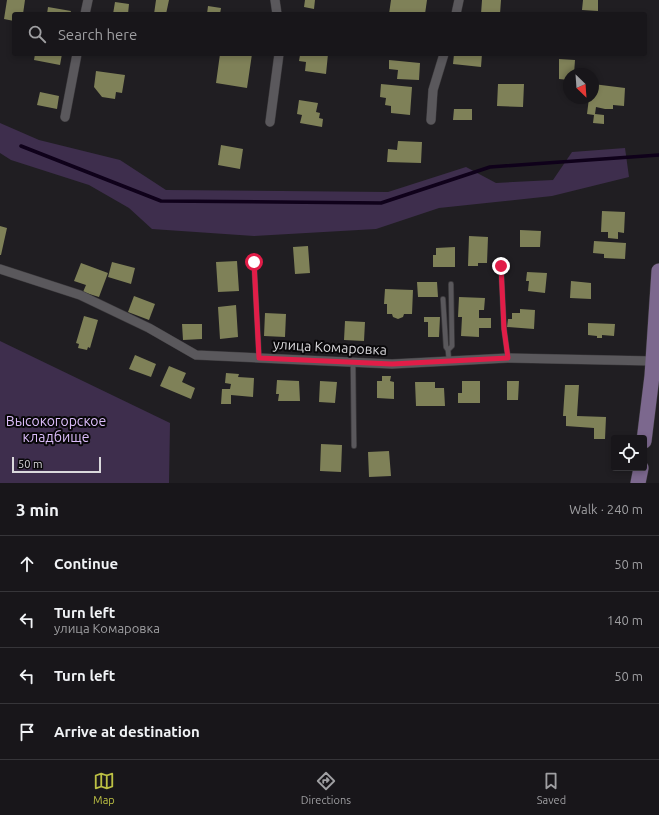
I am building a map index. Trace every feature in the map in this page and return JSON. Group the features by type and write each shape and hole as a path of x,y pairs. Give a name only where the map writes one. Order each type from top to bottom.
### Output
{"main road":[{"path":"645,435 654,371 659,271"},
{"path":"638,483 640,471"}],"street":[{"path":"85,12 88,0"},
{"path":"275,0 277,12"},
{"path":"456,12 459,0"},
{"path":"64,118 77,56"},
{"path":"270,122 279,56"},
{"path":"431,120 433,90 443,56"},
{"name":"улица Комаровка","path":"0,269 80,295 149,328 196,354 392,364 508,358 654,371"}],"lane":[{"path":"254,262 259,358"},
{"path":"501,266 504,329 508,358"},
{"path":"448,350 452,346 451,284"},
{"path":"443,299 446,347 448,350 449,361"},
{"path":"353,362 354,446"}],"green space":[{"path":"0,123 39,140 120,160 166,190 388,192 466,167 496,183 553,180 572,152 625,148 629,177 552,196 439,208 376,229 254,236 152,229 129,208 89,185 11,160 0,153"},
{"name":"Высокогорское кладбище","path":"0,341 170,423 169,483 0,483"}],"building":[{"path":"7,0 25,0 23,12 12,12 12,21 4,19"},
{"path":"156,0 169,0 166,12 154,12"},
{"path":"305,0 315,0 314,9 304,7"},
{"path":"391,0 427,0 425,12 389,12"},
{"path":"482,0 501,0 500,12 481,12"},
{"path":"583,0 598,0 598,11 582,10"},
{"path":"115,2 129,4 128,12 113,12"},
{"path":"208,6 221,8 220,12 207,12"},
{"path":"48,7 71,11 71,12 47,12"},
{"path":"35,56 62,56 60,65 34,60"},
{"path":"220,56 252,56 247,88 216,83"},
{"path":"300,56 328,56 326,74 305,71 306,62 299,61"},
{"path":"454,56 482,56 481,67 453,64"},
{"path":"559,59 575,60 574,68 563,68 563,79 559,79"},
{"path":"389,60 420,63 419,80 397,79 398,70 389,69"},
{"path":"96,71 125,75 122,93 116,92 115,99 102,97 94,87"},
{"path":"381,84 412,87 410,115 391,113 391,106 385,105 386,98 380,97"},
{"path":"498,84 524,84 523,107 497,106"},
{"path":"599,85 625,88 624,106 613,105 613,109 596,107 595,114 604,115 604,124 593,123 594,115 587,114 588,104 599,104"},
{"path":"40,92 59,96 57,109 37,105"},
{"path":"299,100 318,103 316,112 320,113 319,118 323,119 322,127 300,123 302,115 297,114"},
{"path":"454,109 472,109 472,120 453,120"},
{"path":"398,141 422,142 421,163 387,162 388,149 397,150"},
{"path":"221,145 243,149 240,169 218,165"},
{"path":"602,211 625,212 624,233 618,232 618,239 608,238 608,232 601,232"},
{"path":"0,226 7,228 1,255 0,255"},
{"path":"520,230 541,231 540,247 520,247"},
{"path":"469,236 488,237 487,263 478,263 478,266 468,266"},
{"path":"594,241 626,243 625,259 604,258 604,254 593,253"},
{"path":"308,246 310,273 295,274 293,247"},
{"path":"455,247 455,267 433,267 433,255 436,255 436,248"},
{"path":"237,261 239,291 218,292 216,262"},
{"path":"112,262 135,268 131,284 108,277"},
{"path":"81,263 108,273 99,297 83,292 86,285 74,281"},
{"path":"527,272 547,273 545,293 528,291 529,281 526,281"},
{"path":"571,281 591,283 591,299 570,298"},
{"path":"417,282 437,282 438,297 418,297"},
{"path":"385,289 413,290 412,314 404,314 403,317 398,319 393,317 392,314 387,314 387,304 384,304"},
{"path":"134,296 155,304 149,320 128,312"},
{"path":"459,297 485,298 484,310 479,310 479,318 491,318 491,328 479,328 479,337 461,336 462,317 458,317"},
{"path":"236,305 238,337 220,339 218,307"},
{"path":"520,309 535,310 534,329 507,327 508,319 512,319 512,313 520,313"},
{"path":"265,313 286,314 285,337 264,336"},
{"path":"84,316 98,320 90,348 88,347 87,350 78,348 79,344 76,343"},
{"path":"424,317 440,317 439,337 428,337 428,322 424,322"},
{"path":"345,321 365,322 364,341 344,340"},
{"path":"588,323 615,324 614,336 602,335 602,338 597,338 597,336 588,335"},
{"path":"182,324 202,324 202,339 183,340"},
{"path":"135,355 156,364 151,377 129,369"},
{"path":"169,366 186,373 182,382 195,388 191,399 160,386"},
{"path":"226,373 239,374 238,377 254,378 253,397 231,395 231,404 221,404 222,389 230,389 231,384 225,383"},
{"path":"382,376 391,376 390,381 394,382 394,399 377,398 377,381 382,381"},
{"path":"277,380 299,381 300,401 278,401 279,394 276,394"},
{"path":"320,381 337,382 335,403 319,402"},
{"path":"462,381 480,381 480,403 458,403 458,393 462,393"},
{"path":"507,381 519,381 518,400 507,400"},
{"path":"415,382 435,382 435,388 444,388 445,406 416,406"},
{"path":"565,385 579,385 577,416 606,417 605,439 594,439 594,428 566,426 566,416 563,416"},
{"path":"321,444 342,445 341,472 320,471"},
{"path":"389,451 391,476 369,477 368,452"}],"waterway":[{"path":"21,146 161,201 381,203 490,167 659,155"}],"route":[{"path":"254,262 259,358 392,364 508,358 504,329 501,266"}]}
